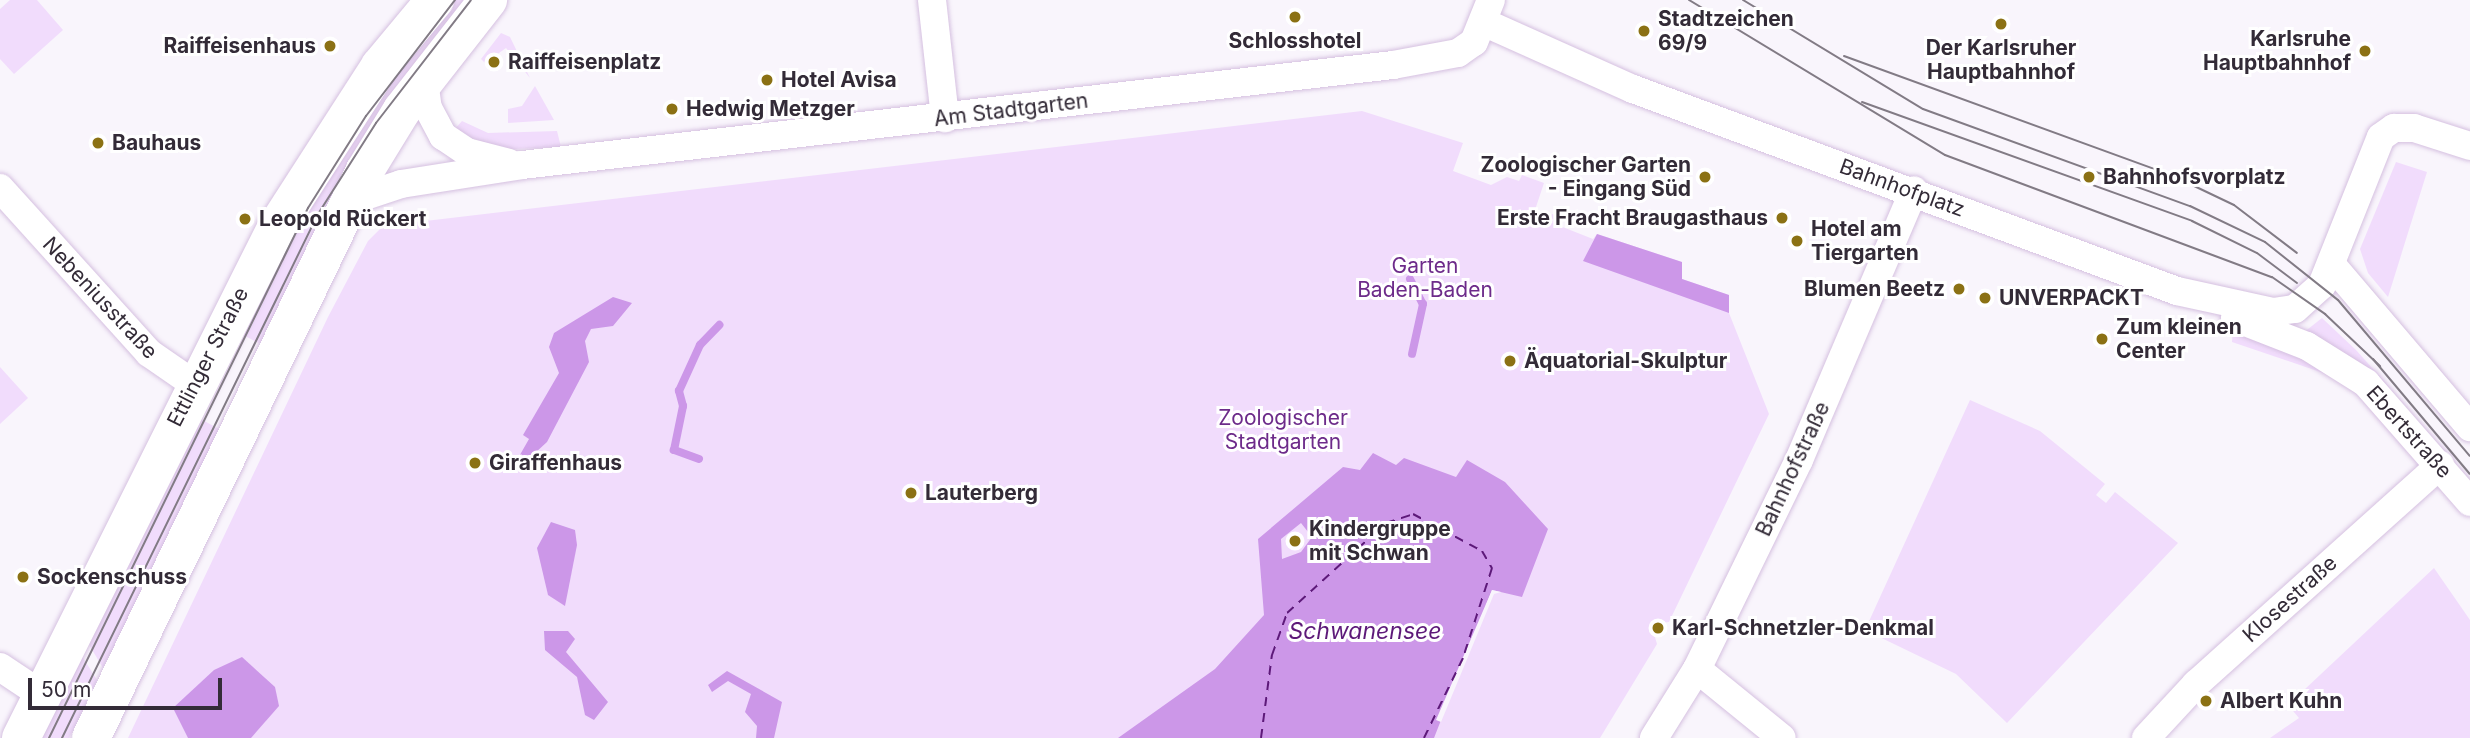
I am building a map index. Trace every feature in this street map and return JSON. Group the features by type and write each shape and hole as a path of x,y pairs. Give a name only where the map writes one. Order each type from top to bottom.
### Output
{"main road":[{"name":"Ettlinger Straße","path":"21,738 194,384 307,175 380,66 435,0"},
{"path":"91,738 350,201 424,81 488,0"},
{"name":"Nebeniusstraße","path":"194,384 247,415"}],"street":[{"path":"932,0 945,118"},
{"name":"Am Stadtgarten","path":"350,201 401,184 522,165 1393,65 1458,53 1474,42 1487,11"},
{"name":"Bahnhofplatz","path":"1487,11 1633,89 2193,296 2286,312 2313,296 2332,265 2381,137 2394,128 2414,128 2470,146"},
{"name":"Am Stadtgarten","path":"424,81 428,108 443,136 483,158 522,165"},
{"name":"Nebeniusstraße","path":"0,188 158,361 194,384"},
{"name":"Bahnhofstraße","path":"1654,738 1698,669 1799,460 1914,191"},
{"path":"2332,265 2470,427"},
{"name":"Ebertstraße","path":"2193,296 2344,367 2383,399 2470,502"},
{"name":"Klosestraße","path":"2146,738 2206,675 2440,465"},
{"path":"0,667 42,695"},
{"path":"1698,669 1783,738"}],"green space":[{"path":"10,0 37,0 63,30 14,74 0,59 0,9"},
{"path":"447,0 481,0 270,349 230,328 265,265"},
{"path":"501,33 510,37 530,78 506,48 485,63 481,59"},
{"path":"535,86 554,120 508,123 508,109 522,106"},
{"name":"Zoologischer Stadtgarten","path":"1362,111 1463,143 1453,171 1491,185 1507,177 1519,181 1522,175 1544,183 1533,216 1549,222 1552,214 1563,218 1560,226 1593,239 1597,234 1682,262 1682,279 1729,295 1729,313 1769,414 1669,622 1651,624 1657,644 1600,738 128,738 328,317 368,241 383,226"},
{"path":"462,121 488,133 557,131 561,147 487,150 454,130"},
{"path":"2396,162 2427,172 2388,297 2368,273 2360,249"},
{"path":"2322,318 2356,350 2390,388 2303,333"},
{"path":"2233,327 2276,344 2332,376 2232,342"},
{"path":"0,367 28,398 0,424"},
{"path":"1970,400 2040,431 2105,484 2096,495 2106,503 2115,492 2178,543 2007,723 1956,674 1865,630"},
{"path":"197,417 219,429 120,658 110,653 103,668 88,643"},
{"path":"2434,568 2470,620 2470,738 2270,738 2299,718 2288,705"},
{"path":"82,656 97,680 80,716 69,738 42,738"}],"water":[{"path":"1597,234 1682,262 1682,279 1729,295 1729,313 1583,261"},
{"path":"613,297 632,303 613,326 591,329 585,341 589,362 547,442 522,465 517,460 529,439 523,435 559,373 549,347 554,333"},
{"name":"Schwanensee","path":"1373,453 1396,465 1404,458 1456,477 1467,460 1505,482 1548,529 1522,597 1492,590 1434,738 1118,738 1215,669 1264,615 1258,539 1343,467 1360,470","holes":["1301,523 1312,537 1301,552 1282,559 1281,539"]},
{"path":"551,522 575,530 577,545 565,606 548,595 537,548"},
{"path":"544,631 568,631 575,639 566,652 608,702 594,720 585,715 577,677 545,650"},
{"path":"242,657 275,687 279,706 251,738 188,738 173,708 214,670"},
{"path":"727,671 782,702 774,738 756,738 757,726 745,712 751,694 728,681 712,692 708,685"}],"pier":[{"path":"1492,590 1501,592 1494,594 1441,722 1436,720"}],"waterway":[{"path":"1410,279 1423,304 1412,354"},
{"path":"699,459 674,450 683,406 679,391 700,345 719,325"}],"ferry route":[{"path":"1261,738 1272,655 1287,613 1386,523 1413,514 1482,551 1492,568 1463,658 1424,738"}],"tram line":[{"path":"49,738 308,208 366,116 455,0"},
{"path":"62,738 318,214 376,123 471,0"},
{"path":"1689,0 1945,155 2272,277 2325,314 2380,366"},
{"path":"1743,0 1923,109 2190,206 2265,242 2338,300 2470,456"},
{"path":"1844,56 2169,174 2234,205 2297,253"},
{"path":"1862,102 2192,221 2257,253 2297,283"},
{"path":"2373,359 2470,474"}],"place":[{"name":"Schlosshotel","path":"1295,17"},
{"name":"Der Karlsruher Hauptbahnhof","path":"2001,24"},
{"name":"Stadtzeichen 69/9","path":"1644,31"},
{"name":"Raiffeisenhaus","path":"330,46"},
{"name":"Karlsruhe Hauptbahnhof","path":"2365,51"},
{"name":"Raiffeisenplatz","path":"494,62"},
{"name":"Hotel Avisa","path":"767,80"},
{"name":"Hedwig Metzger","path":"672,109"},
{"name":"Bauhaus","path":"98,143"},
{"name":"Zoologischer Garten - Eingang Süd","path":"1705,177"},
{"name":"Bahnhofsvorplatz","path":"2089,177"},
{"name":"Erste Fracht Braugasthaus","path":"1782,218"},
{"name":"Leopold Rückert","path":"245,219"},
{"name":"Hotel am Tiergarten","path":"1797,241"},
{"name":"Blumen Beetz","path":"1959,289"},
{"name":"UNVERPACKT","path":"1985,298"},
{"name":"Zum kleinen Center","path":"2102,339"},
{"name":"Äquatorial-Skulptur","path":"1510,361"},
{"name":"Giraffenhaus","path":"475,463"},
{"name":"Lauterberg","path":"911,493"},
{"name":"Kindergruppe mit Schwan","path":"1295,541"},
{"name":"Sockenschuss","path":"23,577"},
{"name":"Karl-Schnetzler-Denkmal","path":"1658,628"},
{"name":"Albert Kuhn","path":"2206,701"}],"park label":[{"name":"Garten Baden-Baden","path":"1425,278"}]}
